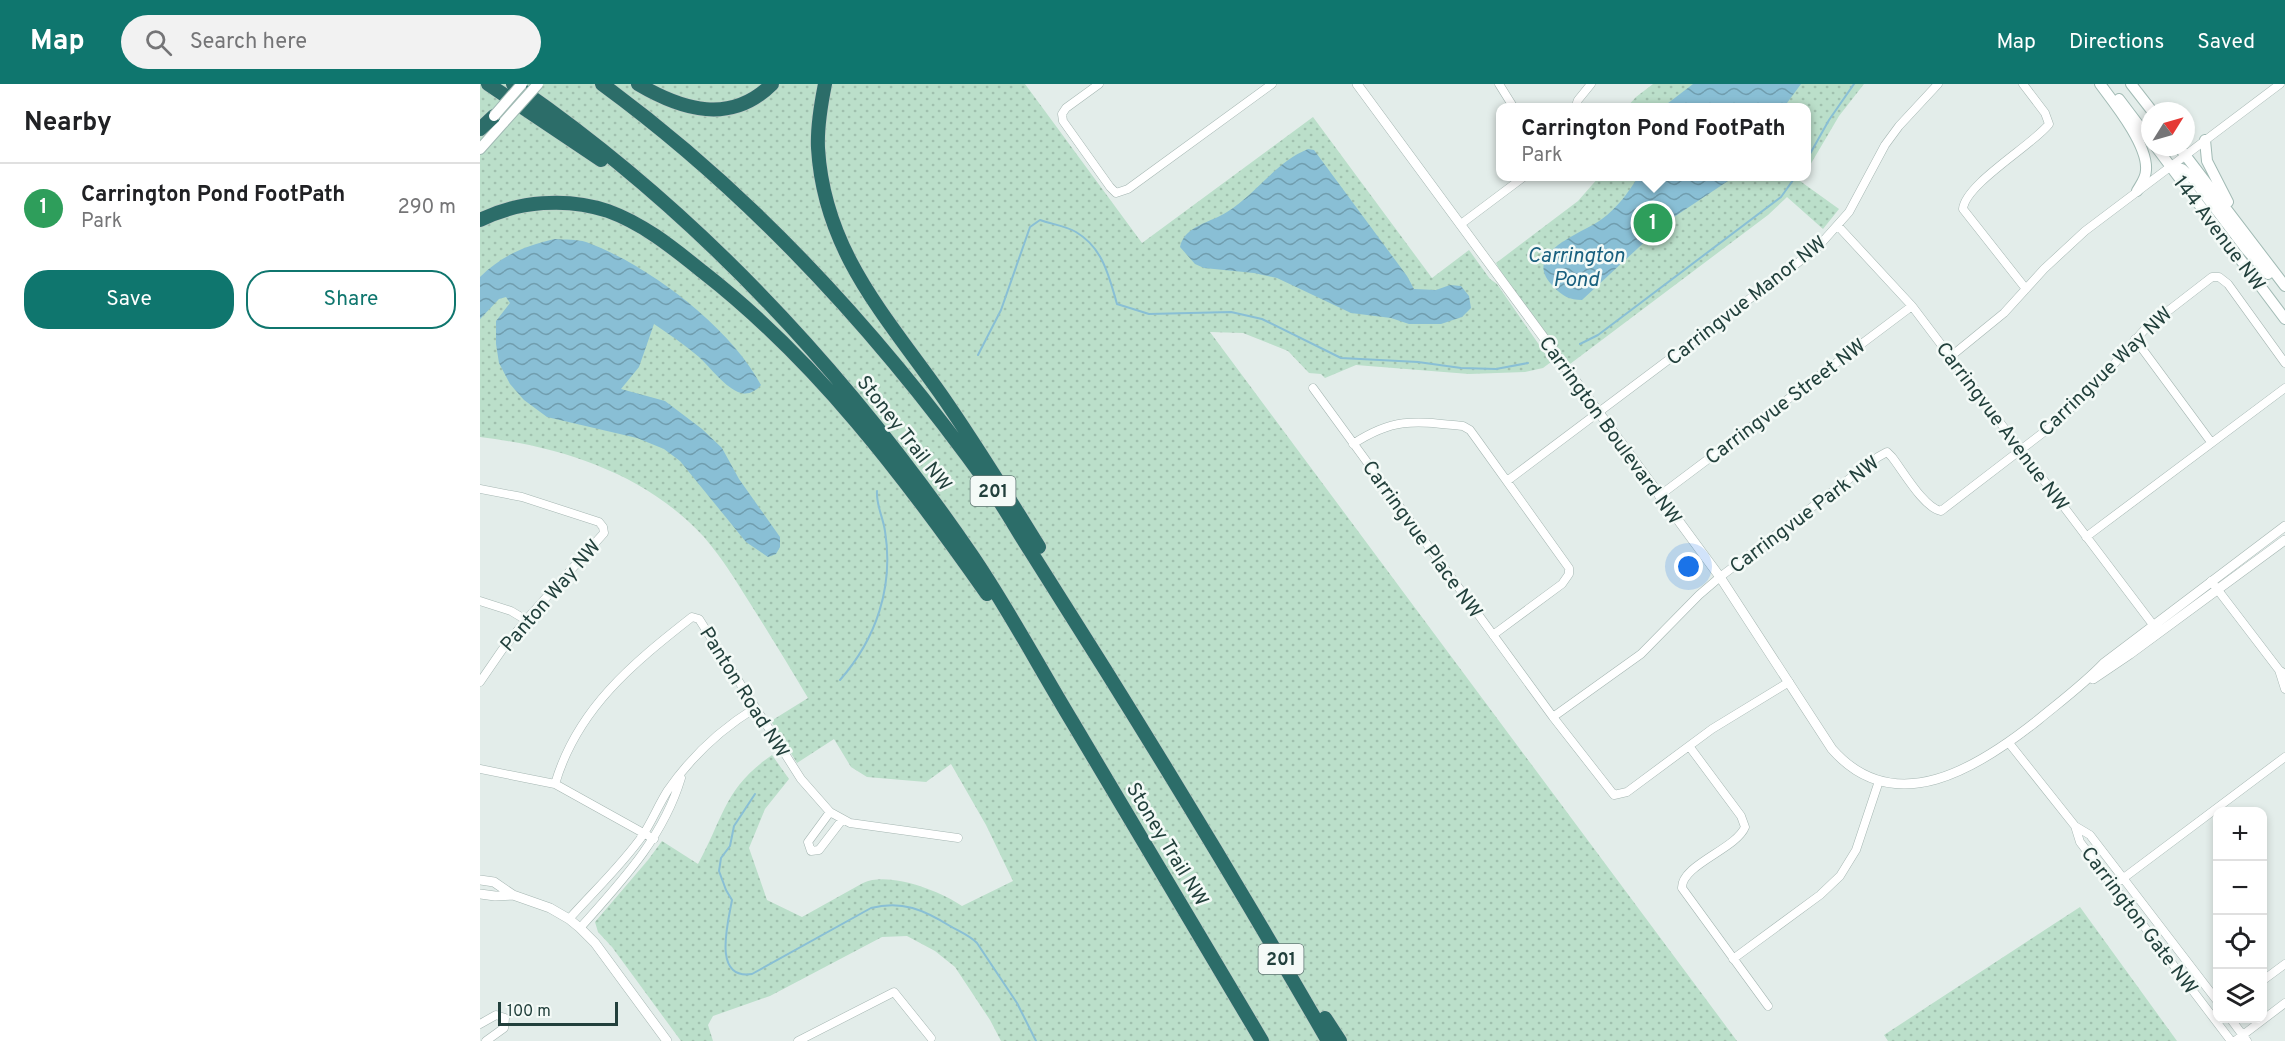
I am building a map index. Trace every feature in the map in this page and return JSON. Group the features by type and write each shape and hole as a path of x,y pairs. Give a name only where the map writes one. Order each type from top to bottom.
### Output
{"highway":[{"path":"489,84 671,209"},
{"name":"Stoney Trail NW","path":"513,84 616,161 671,209 784,318 882,432 972,555 1262,1041"},
{"name":"Stoney Trail NW","path":"602,84 655,123 761,216 816,273 897,364 994,493 1234,877 1328,1041"},
{"path":"638,84 671,102 689,108 710,110 726,109 745,103 757,97 772,84"},
{"path":"820,84 818,145 822,188 831,220 849,262 976,444 1119,679 1142,729"},
{"path":"820,116 825,84"},
{"path":"480,130 499,119"},
{"path":"480,220 518,206 544,203 579,204 631,221 664,241 728,291 784,343 838,400 896,469 997,608 1026,644"},
{"path":"1234,877 1340,1041"},
{"path":"1171,886 1254,1041"}],"main road":[{"path":"480,149 522,84"},
{"path":"499,119 537,84"},
{"path":"2100,84 2136,139 2145,158 2146,172 2137,191"},
{"path":"2108,84 2141,128"},
{"path":"2131,84 2145,102"},
{"path":"2205,140 2205,155 2209,166 2245,234"},
{"name":"144 Avenue NW","path":"2163,156 2285,319"},
{"name":"144 Avenue NW","path":"2186,156 2285,286"},
{"path":"2170,166 2182,169 2193,179 2246,249 2285,292"}],"street":[{"path":"1099,84 1066,108 1062,114 1063,121 1110,187 1116,192 1128,189 1272,84"},
{"name":"Carrington Boulevard NW","path":"1357,84 1720,577 1837,755 1860,773 1879,781 1906,784 1937,778 1977,763 2009,743 2083,684 2107,670 2211,581 2285,526"},
{"path":"1499,84 1511,103"},
{"path":"1577,103 1591,84"},
{"name":"Carringvue Manor NW","path":"1507,481 1816,249 1838,226 1858,197 1876,162 1899,126 1938,84"},
{"path":"2024,84 2045,113 2049,124 1988,176 1966,199 1963,209 2026,289"},
{"path":"2195,145 2205,140 2280,84"},
{"path":"1950,357 1992,324 2072,242 2170,166 2178,156"},
{"path":"1461,224 1520,181"},
{"name":"Carringvue Avenue NW","path":"1838,226 1912,306 2156,629"},
{"name":"Carringvue Way NW","path":"2021,450 2098,382 2135,339 2207,279 2215,276 2228,284 2285,363"},
{"name":"Carringvue Street NW","path":"1659,496 1912,306"},
{"path":"2135,339 2211,442"},
{"path":"1313,388 1353,444"},
{"path":"2086,537 2285,388"},
{"name":"Carringvue Place NW","path":"1493,635 1559,586 1569,574 1565,561 1473,434 1462,426 1425,422 1400,423 1381,428 1353,444 1553,717 1614,795 1627,792 1712,729 1789,682"},
{"name":"Carringvue Park NW","path":"1720,577 1887,452 1927,504 1941,511 2021,450"},
{"name":"Panton Way NW","path":"480,489 522,497 600,522 604,533 526,620 480,682"},
{"name":"Carrington Boulevard NW","path":"2156,629 2218,590 2285,540"},
{"path":"1553,717 1641,654 1720,577"},
{"path":"2211,581 2282,672 2285,689"},
{"path":"480,601 511,611 526,620"},
{"name":"Panton Road NW","path":"555,784 562,760 573,736 607,691 646,653 692,617 699,619 801,780 830,812 842,820 861,825 958,838"},
{"path":"570,919 644,833 670,788 713,740 736,720 756,708"},
{"name":"Carrington Gate NW","path":"2009,743 2075,826 2090,835 2213,997"},
{"path":"1689,746 1745,824 1742,833 1687,875 1682,882 1685,894 1768,1006"},
{"path":"2113,886 2285,757"},
{"path":"480,769 555,784 654,839"},
{"path":"580,928 640,859 654,839 669,812 683,774"},
{"path":"1733,959 1820,895 1840,876 1856,850 1879,781"},
{"path":"830,812 808,842 811,851 819,850 842,820"},
{"name":"Carrington Gate NW","path":"2075,826 2080,842 2213,1013"},
{"path":"480,880 494,882 513,895 550,908 570,919 595,943 640,1001 667,1041"},
{"path":"480,894 513,895"},
{"path":"2267,977 2285,964"},
{"path":"798,1041 894,992 931,1038"},
{"path":"2233,1041 2245,1038 2285,1003"},
{"path":"480,1024 496,1015 505,1018 504,1028 486,1041"},
{"name":"Carrington Gate NW","path":"2220,1023 2233,1041"},
{"path":"2234,1023 2245,1038"}],"green space":[{"path":"480,84 1025,84 1142,243 1313,117 1432,278 1469,250 1490,279 1497,284 1551,362 1543,368 1525,372 1469,374 1356,365 1325,378 1321,374 1309,373 1288,351 1243,333 1210,332 1737,1041 1001,1041 955,967 935,951 907,936 882,937 770,996 713,1016 708,1025 713,1041 681,1041 612,947 598,932 595,922 662,841 698,864 734,792 756,767 772,755 789,779 765,809 749,848 767,900 802,917 863,883 886,879 914,884 941,894 962,906 1013,881 986,825 951,764 926,782 867,777 851,767 834,739 797,763 771,721 808,698 724,563 704,537 681,515 630,480 601,467 542,448 480,437"},
{"path":"1653,84 1864,84 1839,116 1811,164 1811,103 1631,103"},
{"path":"1596,181 1800,181 1839,209 1823,229 1787,197 1768,215 1570,364 1504,278 1496,263 1578,201"},
{"path":"2080,907 2177,1041 1888,1041 1884,1035"}],"water":[{"path":"1693,84 1801,84 1787,103 1668,103"},
{"path":"1308,149 1314,150 1407,276 1414,289 1436,290 1450,285 1461,286 1469,296 1471,308 1462,317 1441,324 1409,324 1391,318 1351,313 1277,278 1254,273 1204,268 1195,264 1180,247 1187,234 1193,229 1227,212 1286,162"},
{"name":"Carrington Pond","path":"1635,181 1728,181 1665,223 1582,300 1563,295 1545,275 1544,264 1548,255 1557,246 1607,215"},
{"path":"555,239 586,242 610,252 661,282 709,320 747,363 761,385 752,392 741,393 729,387 694,353 654,324 639,367 621,389 665,401 702,429 722,448 739,479 780,537 780,547 776,554 768,557 746,542 680,461 664,449 637,438 547,417 524,400 510,384 499,363 496,321 510,303 506,297 499,299 480,319 480,277 514,252"}],"waterway":[{"path":"1811,152 1829,120 1854,84"},
{"path":"1580,344 1598,335 1781,197 1792,181"},
{"path":"978,355 1001,310 1030,227 1040,220 1072,230 1085,239 1093,246 1104,264 1117,304 1149,314 1231,312 1262,319 1341,358 1496,369 1528,363"},
{"path":"840,680 853,664 872,630 884,592 887,552 877,491"},
{"path":"755,794 734,826 730,846 721,858 719,871 732,900 726,935 727,959 731,968 739,973 752,974 871,908 893,905 912,908 940,920 977,943 1017,1003 1036,1041"}],"place":[{"name":"Carrington Pond FootPath","path":"1653,223"}]}
